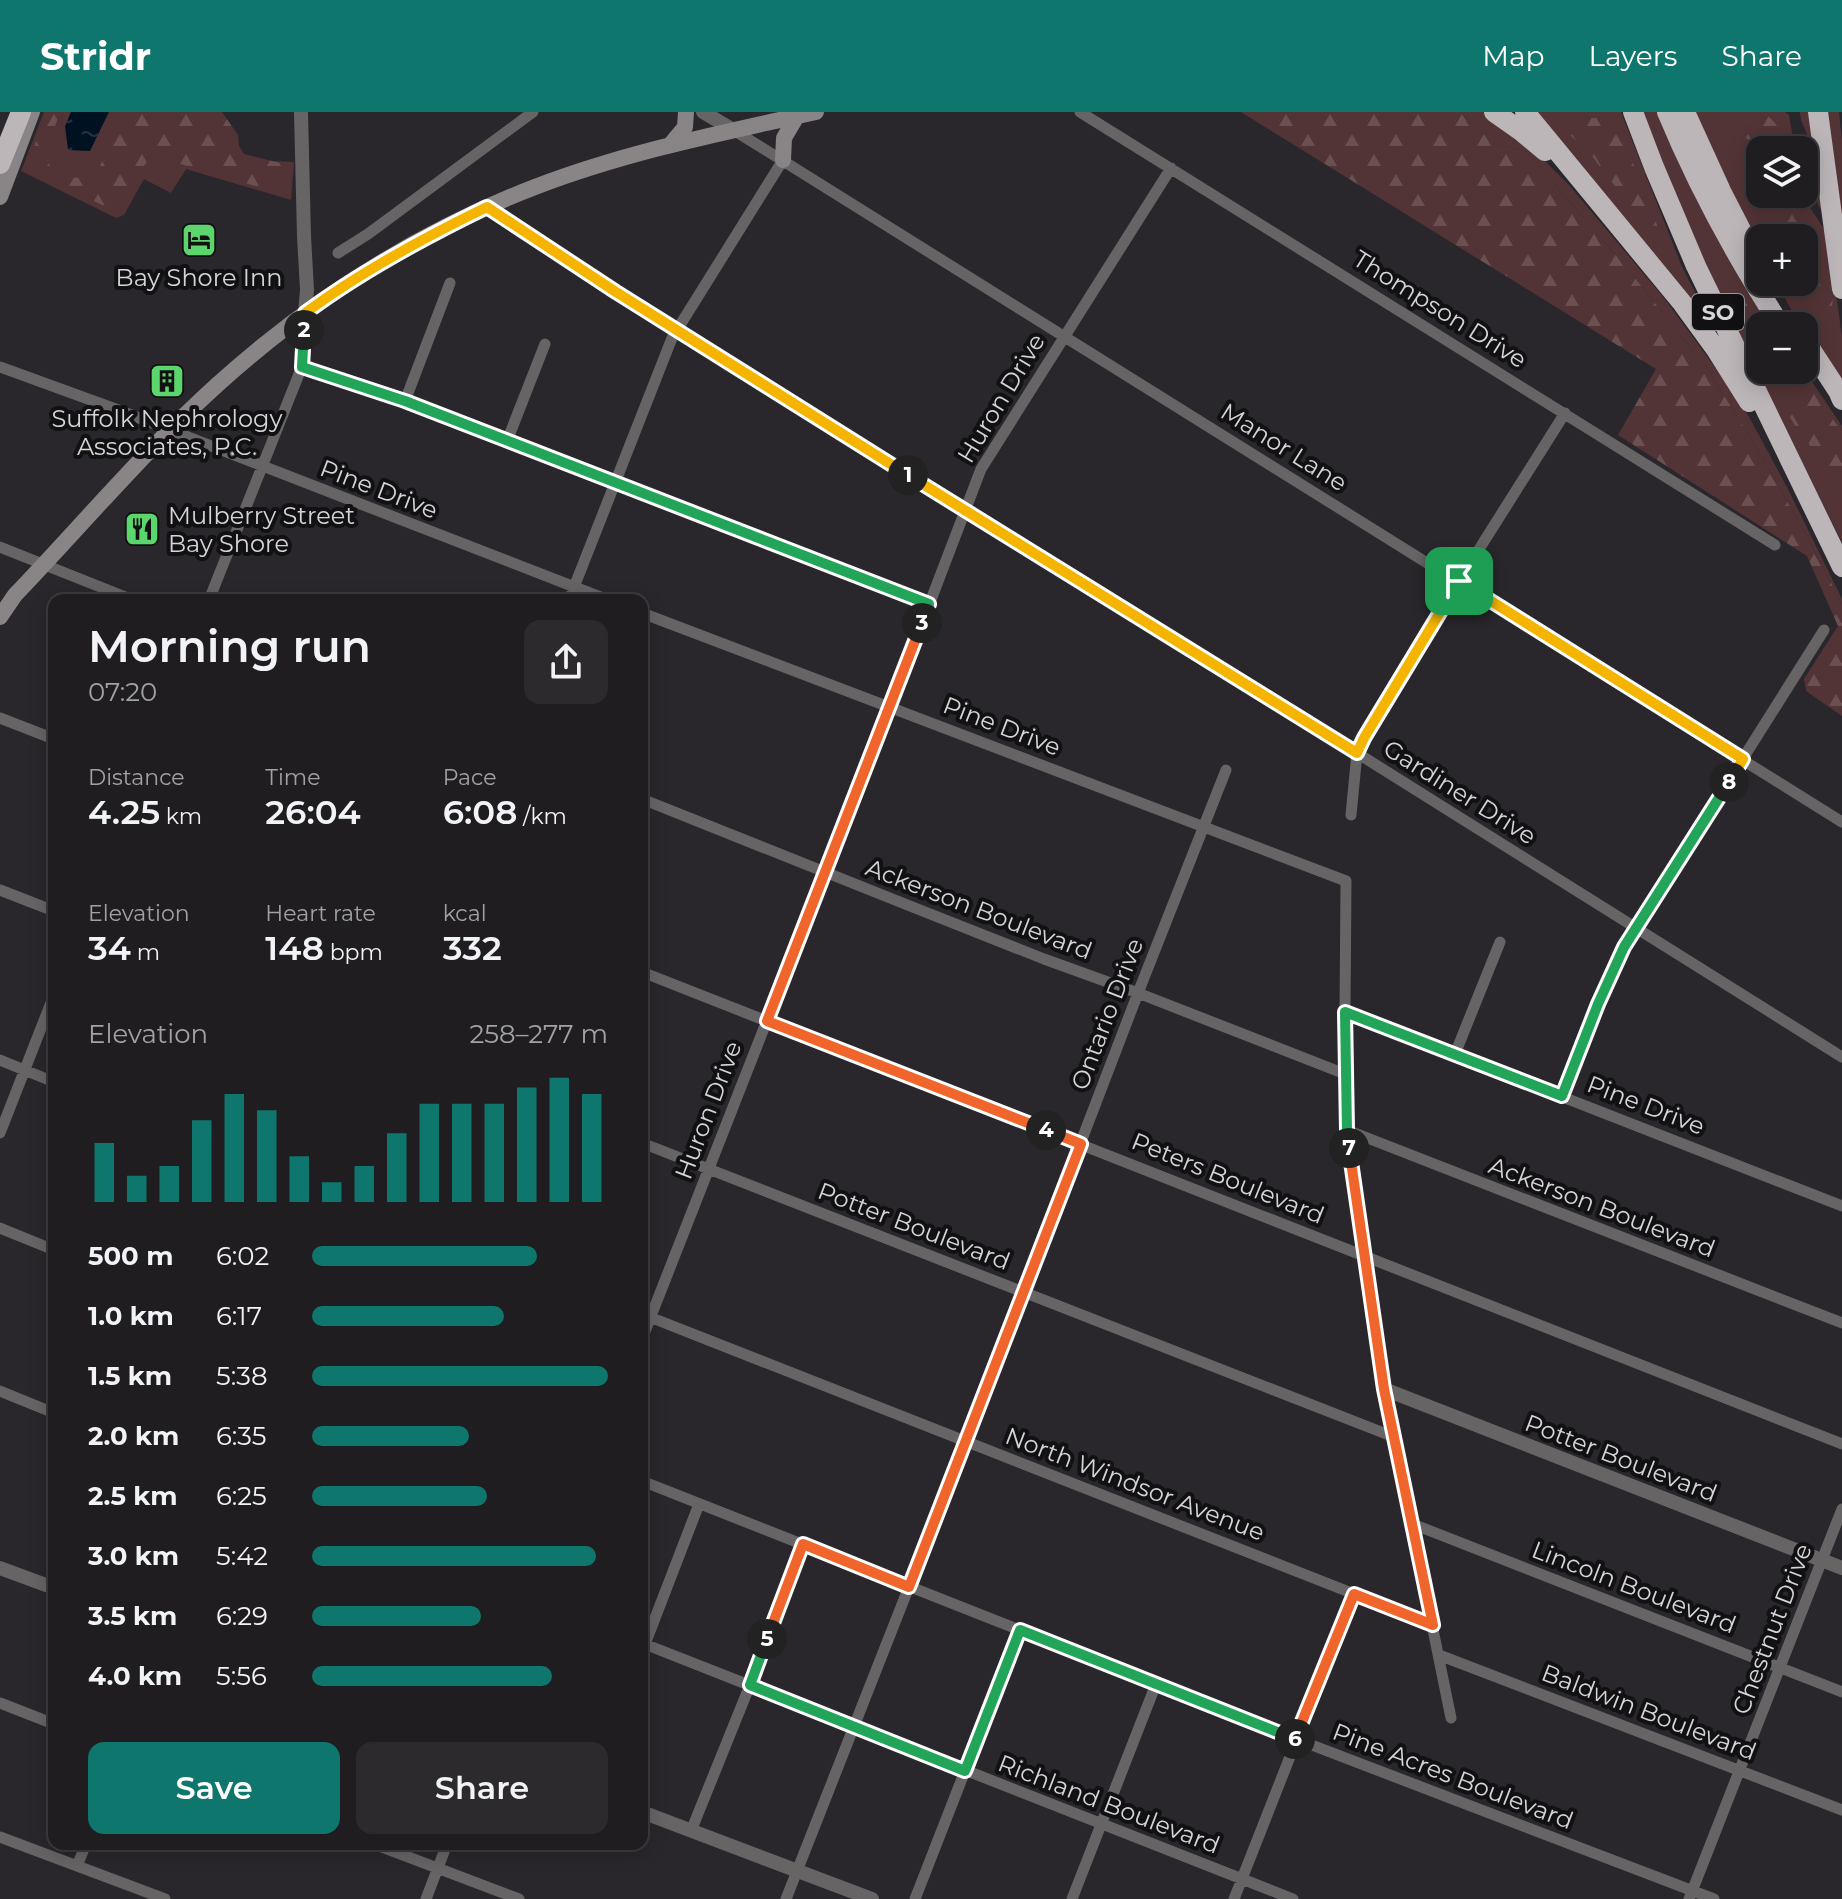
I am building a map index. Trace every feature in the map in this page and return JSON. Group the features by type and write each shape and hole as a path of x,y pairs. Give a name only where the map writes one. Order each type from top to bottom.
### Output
{"highway":[{"path":"0,164 21,112"},
{"path":"1494,112 1549,154 1615,222"},
{"path":"1525,112 1683,304 1744,393 1782,464 1813,508"},
{"name":"SO","path":"1633,112 1696,266 1842,567"},
{"name":"SO","path":"1667,112 1719,223 1772,312"},
{"name":"SO","path":"1685,112 1746,240"},
{"path":"1818,112 1842,289"},
{"path":"1818,360 1842,400"},
{"path":"1818,381 1842,410"}],"main road":[{"path":"0,197 32,112"},
{"path":"670,145 685,127 686,112"},
{"path":"0,606 15,595 170,432 241,364 334,292 402,251 487,207 576,172 670,145 816,112"},
{"path":"783,160 784,138 797,116"},
{"path":"0,617 15,595"}],"street":[{"path":"211,594 302,367 307,290 301,112"},
{"path":"338,253 533,112"},
{"name":"Manor Lane","path":"703,112 1842,822"},
{"name":"Thompson Drive","path":"1080,112 1775,545"},
{"path":"571,594 672,338 783,160"},
{"name":"Huron Drive","path":"648,1311 709,1169 981,469 1171,168"},
{"name":"Gardiner Drive","path":"487,207 677,330 1842,1057"},
{"path":"405,401 450,283"},
{"path":"507,441 545,344"},
{"name":"Pine Drive","path":"0,367 592,594"},
{"path":"302,367 405,401 929,604"},
{"path":"1351,815 1357,753 1364,738 1565,413"},
{"path":"0,547 118,594"},
{"name":"Pine Drive","path":"648,615 1346,881 1345,1012 1842,1206"},
{"path":"1562,1096 1624,947 1824,630"},
{"path":"0,718 48,737"},
{"name":"Ontario Drive","path":"786,1899 1226,770"},
{"name":"Ackerson Boulevard","path":"648,801 1044,959 1345,1074"},
{"path":"0,890 48,909"},
{"path":"1455,1054 1500,942"},
{"name":"Peters Boulevard","path":"648,974 1842,1444"},
{"path":"0,1133 48,1011"},
{"path":"1345,1012 1347,1130 1364,1256 1384,1389 1451,1718"},
{"path":"0,1060 48,1080"},
{"name":"Ackerson Boulevard","path":"1347,1130 1842,1323"},
{"name":"Potter Boulevard","path":"648,1145 1394,1437"},
{"path":"0,1228 48,1248"},
{"name":"North Windsor Avenue","path":"648,1317 1433,1625"},
{"name":"Potter Boulevard","path":"1384,1389 1842,1568"},
{"path":"0,1391 48,1411"},
{"name":"Pine Acres Boulevard","path":"648,1483 1691,1895 1714,1899"},
{"path":"648,1633 699,1504"},
{"name":"Chestnut Drive","path":"1691,1895 1842,1509"},
{"name":"Lincoln Boulevard","path":"1410,1523 1842,1692"},
{"path":"691,1831 803,1544"},
{"path":"1,1571 48,1586"},
{"path":"1234,1899 1354,1594"},
{"path":"915,1899 1020,1630"},
{"name":"Richland Boulevard","path":"648,1648 1293,1899"},
{"name":"Baldwin Boulevard","path":"1439,1655 1842,1810"},
{"path":"1072,1899 1156,1684"},
{"path":"0,1703 48,1722"},
{"path":"648,1814 872,1899"},
{"path":"0,1837 165,1899"},
{"path":"77,1866 84,1850"},
{"path":"390,1850 519,1899"},
{"path":"426,1899 445,1850"}],"green space":[{"path":"44,112 217,112 215,158 294,162 291,200 186,169 171,193 144,179 124,215 116,218 21,171"},
{"path":"47,112 60,112 44,157 50,166 69,179 96,174 127,112 222,112 238,135 244,154 288,165 291,174 288,192 282,194 164,159 147,162 112,207 102,205 27,166"},
{"path":"1241,112 1459,112 1494,143 1527,152 1631,273 1709,371 1807,536 1842,604 1842,716 1806,691 1804,679 1838,626 1807,556 1618,435 1656,369"},
{"path":"1459,112 1483,112 1531,147 1569,185 1664,298 1742,404 1787,487 1842,604 1807,536 1709,371 1631,273 1527,152 1494,143"},
{"path":"1529,112 1621,112 1682,267 1725,351"},
{"path":"1639,112 1660,112 1746,272 1746,296 1759,296 1767,312 1746,312 1746,352 1694,243"},
{"path":"1692,112 1785,112 1789,115 1793,136 1746,136 1746,208 1810,208 1828,235 1842,337 1842,384 1818,350 1818,312 1793,312 1783,296 1818,296 1818,224 1746,226"},
{"path":"1750,112 1766,114 1779,127 1778,136 1746,138 1738,122"},
{"path":"1800,112 1811,112 1814,136 1808,136"},
{"path":"1824,112 1839,112 1842,254"},
{"path":"1570,118 1615,118 1659,230 1648,229 1630,215 1615,186 1592,156 1568,133"},
{"path":"1818,167 1824,215 1818,204"},
{"path":"1775,208 1793,208 1812,224 1770,224"},
{"path":"1818,237 1833,299 1828,332 1818,320 1818,312 1811,312 1799,296 1818,296"},
{"path":"1741,298 1754,312 1746,312 1746,345"},
{"path":"1762,384 1814,384 1842,426 1842,542"},
{"path":"1770,384 1808,384 1842,432 1842,485 1799,432"}],"water":[{"path":"71,112 109,112 90,151 68,150 65,126"}],"place":[{"name":"Bay Shore Inn","path":"199,240"},
{"name":"Suffolk Nephrology Associates, P.C.","path":"167,381"},
{"name":"Mulberry Street Bay Shore","path":"142,529"}],"route":[{"path":"487,207 792,403 1357,753 1459,581 1743,759 1624,947 1562,1096 1345,1012 1347,1130 1364,1256 1384,1389 1433,1625 1354,1594 1296,1739 1020,1630 965,1771 750,1685 803,1544 909,1587 1081,1144 767,1021 929,604 405,401 302,367 305,313 402,251 487,207"}]}
